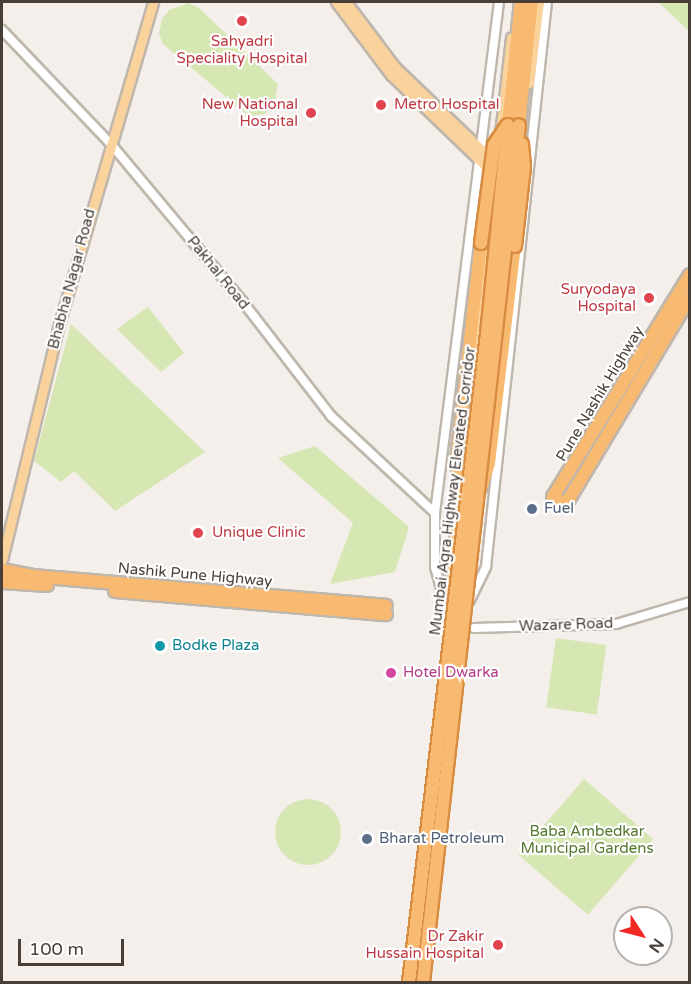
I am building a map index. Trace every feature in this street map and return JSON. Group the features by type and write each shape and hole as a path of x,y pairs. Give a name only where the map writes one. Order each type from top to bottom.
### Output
{"highway":[{"name":"Mumbai Agra Highway Elevated Corridor","path":"423,982 514,125 521,2"},
{"name":"Mumbai Agra Highway Elevated Corridor","path":"410,982 487,333 532,2"},
{"path":"460,484 457,459 494,145 514,125"},
{"path":"482,486 489,463 524,167 514,125"},
{"name":"Pune Nashik Highway","path":"690,275 553,497 566,504 690,297"},
{"name":"Nashik Pune Highway","path":"2,570 32,576 386,610 2,582"}],"main road":[{"name":"Bhabha Nagar Road","path":"2,560 59,324 153,2"},
{"path":"336,2 391,75 495,176 517,189"},
{"path":"345,2 395,67 497,165 527,199"},
{"path":"446,594 516,2"},
{"path":"470,600 539,2"}],"street":[{"path":"446,594 435,567 435,513 499,2"},
{"path":"470,600 486,567 547,2"},
{"name":"Pakhal Road","path":"2,30 110,143 331,416 435,513"},
{"name":"Wazare Road","path":"474,628 616,624 690,602"}],"green space":[{"path":"658,2 689,2 689,31"},
{"path":"189,3 199,8 278,84 275,100 265,114 249,116 163,44 159,34 162,19 169,10"},
{"path":"148,307 184,353 161,372 117,329"},
{"path":"71,324 205,452 115,511 74,471 61,482 34,461"},
{"path":"315,446 409,527 395,572 330,584 353,523 278,458"},
{"path":"556,638 607,645 597,714 546,707"},
{"name":"Baba Ambedkar Municipal Gardens","path":"584,779 653,839 588,915 518,854"},
{"path":"308,799 321,801 331,809 339,819 341,832 339,845 331,855 321,863 308,865 295,863 285,855 277,845 275,832 277,819 285,809 295,801"}],"place":[{"name":"Sahyadri Speciality Hospital","path":"242,21"},
{"name":"Metro Hospital","path":"381,105"},
{"name":"New National Hospital","path":"311,113"},
{"name":"Suryodaya Hospital","path":"649,298"},
{"name":"Fuel","path":"532,509"},
{"name":"Unique Clinic","path":"198,533"},
{"name":"Bodke Plaza","path":"160,646"},
{"name":"Hotel Dwarka","path":"391,673"},
{"name":"Bharat Petroleum","path":"367,839"},
{"name":"Dr Zakir Hussain Hospital","path":"498,945"}]}
